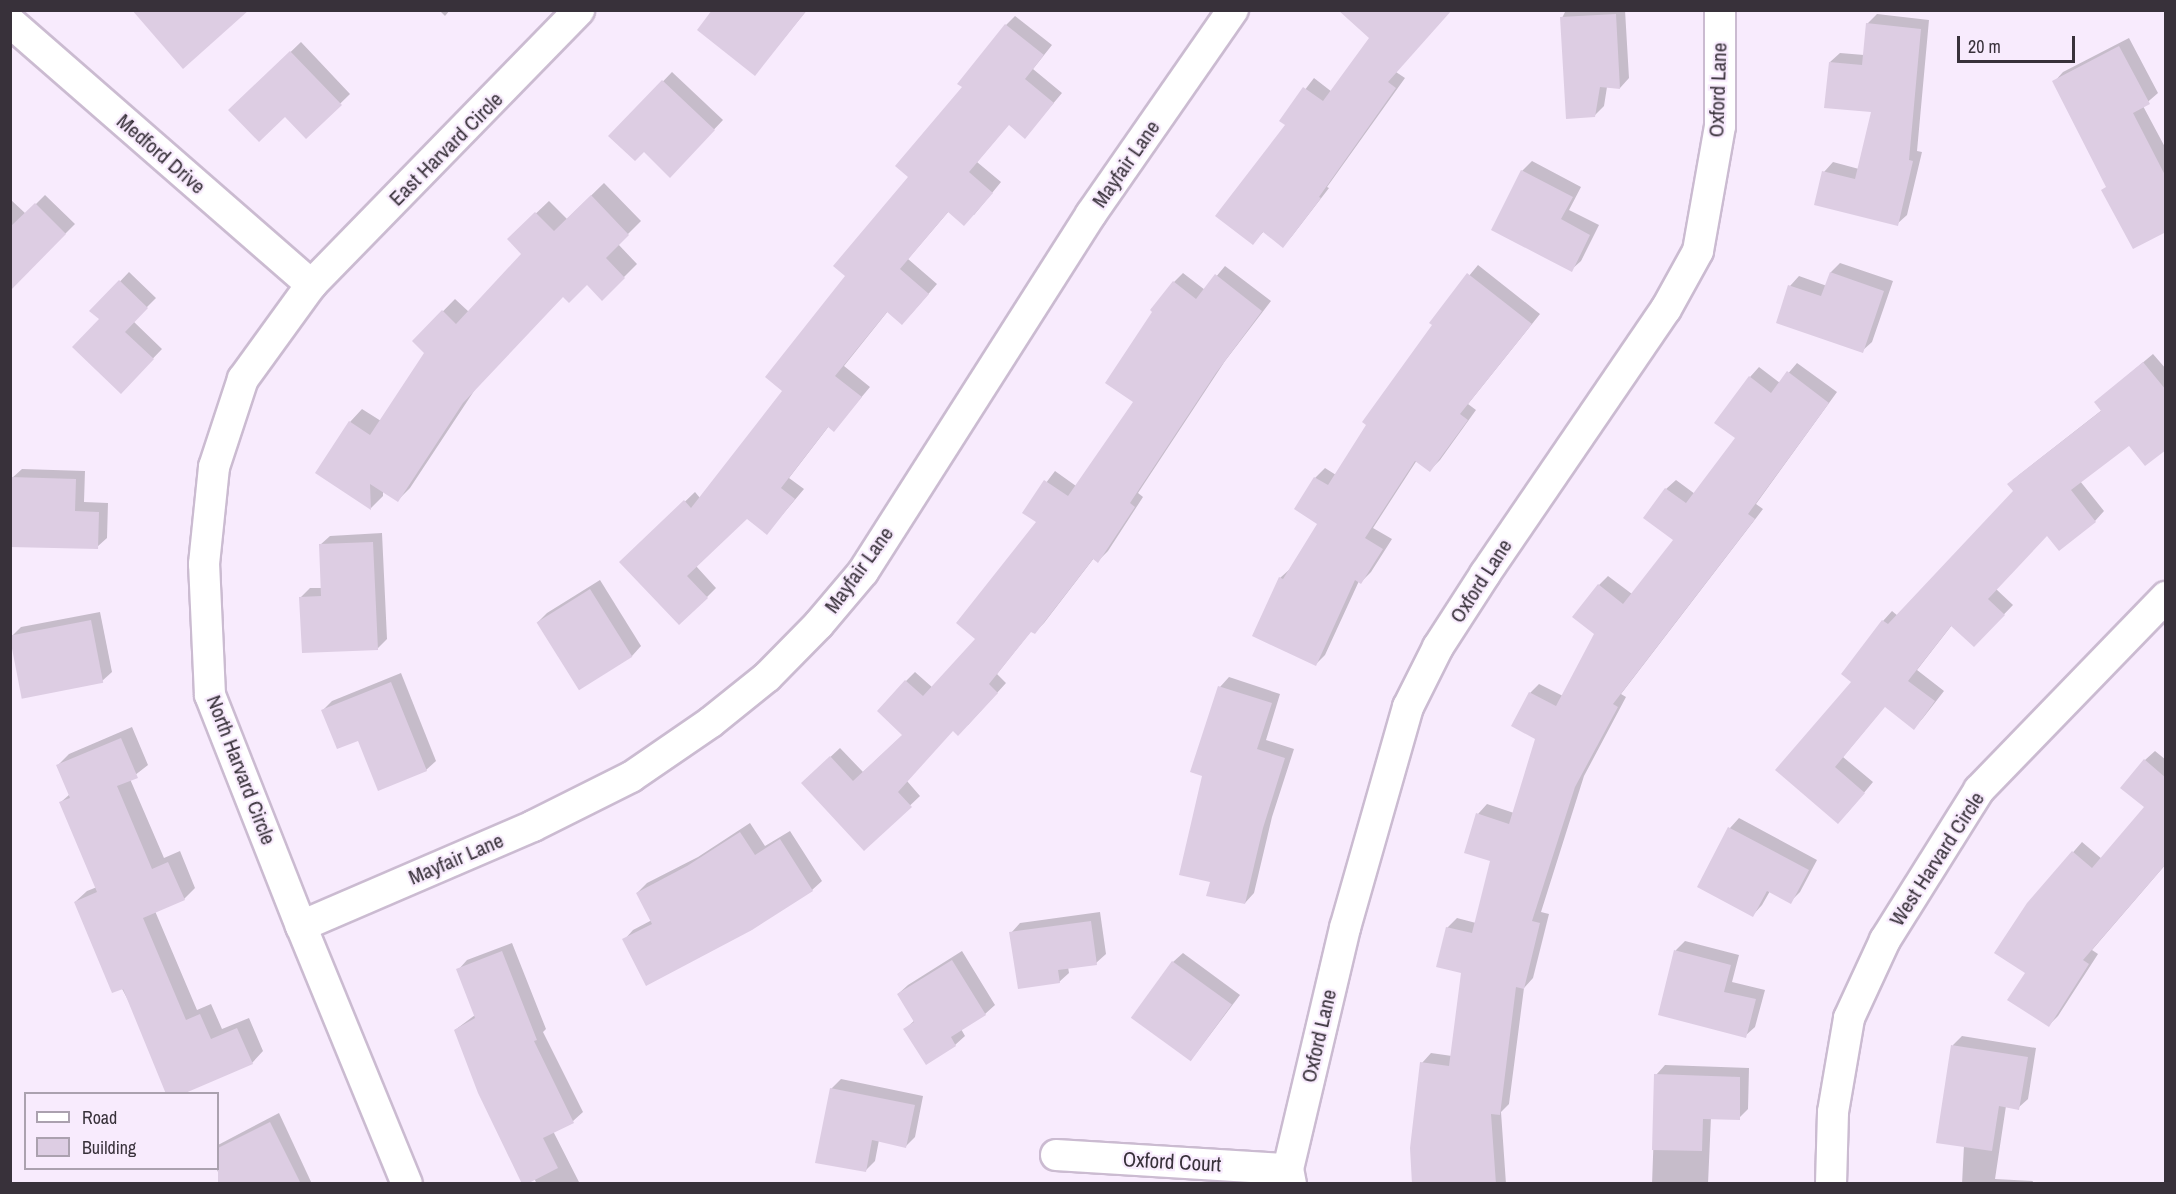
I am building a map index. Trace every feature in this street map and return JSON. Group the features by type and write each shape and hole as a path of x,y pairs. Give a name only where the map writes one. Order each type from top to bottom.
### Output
{"street":[{"name":"East Harvard Circle","path":"311,285 579,10"},
{"name":"Mayfair Lane","path":"301,926 533,826 631,777 711,722 767,677 819,624 862,572 1091,214 1233,10"},
{"name":"Oxford Lane","path":"1290,1176 1344,928 1408,707 1438,647 1485,574 1666,309 1698,251 1720,126 1720,10"},
{"name":"Medford Drive","path":"10,22 311,285"},
{"name":"North Harvard Circle","path":"311,285 243,380 214,467 204,564 210,695 301,926 407,1184"},
{"name":"West Harvard Circle","path":"1831,1184 1833,1112 1849,1018 1885,940 1979,790 2166,597"},
{"name":"Oxford Court","path":"1056,1155 1290,1176"}],"building":[{"path":"132,10 249,10 183,69"},
{"path":"712,10 807,10 755,76 697,30"},
{"path":"1338,10 1452,10 1388,82 1396,88 1319,197 1321,198 1283,248 1263,232 1253,245 1215,216 1285,125 1279,121 1303,87 1323,101 1369,38"},
{"path":"1616,14 1620,89 1600,87 1595,117 1566,119 1560,17"},
{"path":"1866,23 1921,29 1909,160 1913,161 1898,226 1814,205 1822,171 1855,179 1871,112 1824,108 1829,62 1862,65"},
{"path":"1005,24 1044,55 1025,79 1054,103 1025,139 1009,125 969,172 993,193 964,226 948,212 900,269 929,294 902,325 887,312 835,376 862,397 834,432 828,427 781,488 795,499 767,535 747,519 687,576 708,598 679,625 619,562 684,500 691,508 782,391 765,377 845,276 833,266 908,177 895,166 962,87 957,84"},
{"path":"2119,46 2150,104 2133,113 2166,177 2166,232 2133,249 2101,190 2106,187 2052,81"},
{"path":"290,51 342,105 306,139 285,117 259,142 228,110"},
{"path":"662,80 715,130 670,178 644,152 635,161 608,136"},
{"path":"1521,170 1573,197 1561,219 1590,235 1572,272 1491,230"},
{"path":"591,195 629,235 606,258 625,278 602,301 587,285 569,303 563,297 463,403 398,502 370,484 371,510 315,473 349,421 370,435 424,353 412,341 442,310 456,324 521,254 507,239 535,212 554,231"},
{"path":"35,203 66,234 10,291 10,227"},
{"path":"1830,272 1884,291 1863,353 1776,323 1788,285 1821,296"},
{"path":"1467,273 1532,324 1460,414 1468,420 1430,472 1415,461 1365,538 1383,549 1361,584 1355,580 1316,666 1252,636 1279,577 1283,579 1317,524 1294,509 1314,477 1328,485 1366,425 1362,422 1432,325 1429,323"},
{"path":"1215,274 1262,311 1216,373 1130,503 1135,507 1098,563 1093,559 1035,634 1031,632 989,684 998,693 958,736 953,731 898,792 912,807 864,851 801,783 830,756 853,781 902,735 877,711 905,680 923,696 975,639 956,623 1036,522 1022,513 1044,480 1068,496 1133,402 1105,383 1152,312 1150,310 1173,281 1196,299"},
{"path":"119,280 148,308 125,332 154,359 121,394 72,347 99,319 89,311"},
{"path":"2143,362 2166,390 2166,450 2145,466 2129,446 2071,490 2096,522 2059,551 2047,536 1988,599 2005,615 1974,647 1951,626 1908,681 1935,701 1914,730 1885,707 1835,767 1865,793 1838,824 1775,770 1851,682 1841,674 1882,620 1888,624 2013,491 2007,484 2101,411 2094,402"},
{"path":"1787,371 1829,403 1748,514 1755,519 1613,704 1618,707 1575,787 1532,921 1540,923 1524,989 1516,987 1500,1115 1491,1114 1496,1184 1412,1184 1410,1148 1420,1062 1449,1066 1461,973 1436,967 1446,927 1472,933 1490,861 1464,853 1476,813 1509,824 1535,739 1511,726 1529,692 1556,706 1594,634 1572,617 1598,584 1623,604 1673,540 1643,518 1665,488 1686,503 1735,438 1714,423 1749,376 1771,393"},
{"path":"10,477 76,479 75,511 99,512 98,549 10,547"},
{"path":"373,542 378,650 302,653 299,597 321,596 319,544"},
{"path":"590,589 632,657 579,690 537,622"},
{"path":"91,620 103,683 22,699 10,636"},
{"path":"391,682 427,771 378,791 358,741 337,749 321,710"},
{"path":"1218,686 1272,703 1257,749 1285,758 1263,828 1245,904 1206,896 1210,882 1179,875 1202,776 1190,772"},
{"path":"121,738 138,778 117,786 152,869 168,862 185,900 143,918 186,1020 200,1014 211,1039 237,1028 253,1064 188,1092 165,1092 123,989 112,993 74,902 97,892 59,802 70,798 56,765"},
{"path":"2144,759 2166,778 2166,864 2083,960 2089,964 2049,1027 2007,1000 2025,973 1994,953 2027,903 2072,851 2092,868 2144,807 2120,788"},
{"path":"1728,827 1809,870 1791,904 1767,891 1753,917 1697,887"},
{"path":"740,832 755,855 780,839 813,891 752,930 646,986 622,939 652,924 636,893 687,866"},
{"path":"1091,921 1097,965 1058,970 1060,983 1018,989 1009,932"},
{"path":"1674,950 1731,965 1724,992 1756,999 1746,1038 1658,1015"},
{"path":"502,951 537,1040 534,1041 574,1123 543,1138 558,1168 527,1184 522,1184 478,1093 454,1030 475,1018 456,969"},
{"path":"952,960 986,1015 951,1037 956,1046 926,1065 903,1029 914,1022 897,994"},
{"path":"1172,961 1232,1004 1191,1061 1131,1018"},
{"path":"1951,1045 2028,1057 2019,1110 1999,1106 1992,1151 1936,1143"},
{"path":"1654,1074 1740,1077 1740,1120 1703,1119 1702,1151 1652,1150"},
{"path":"830,1088 915,1105 906,1148 872,1140 866,1172 815,1163"},
{"path":"270,1122 301,1184 218,1184 219,1148"}]}
